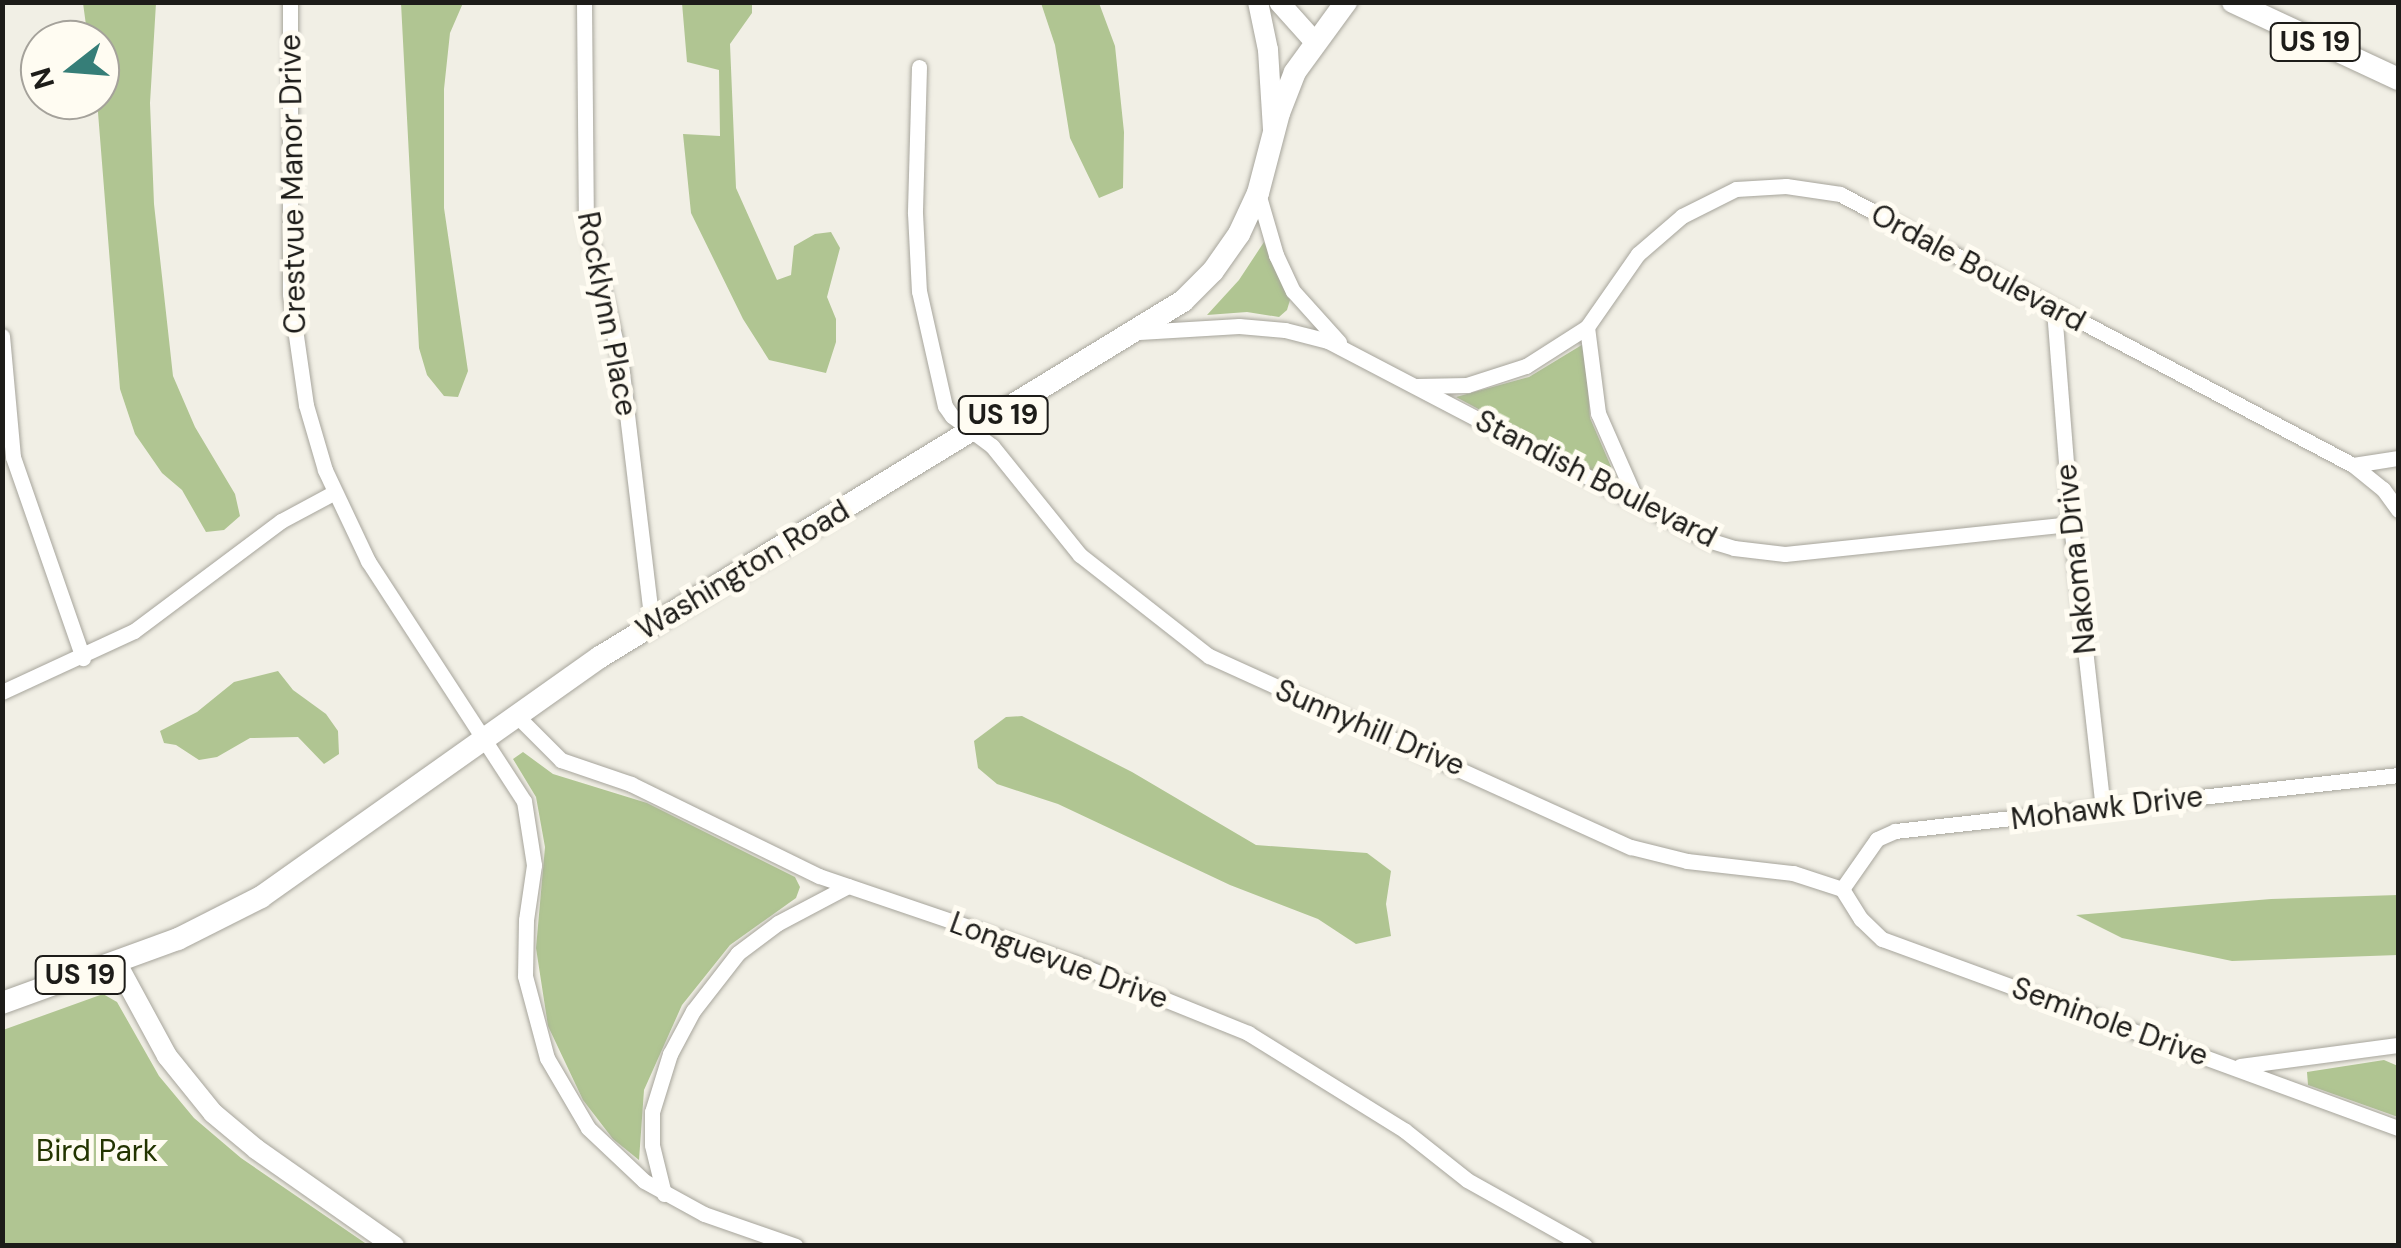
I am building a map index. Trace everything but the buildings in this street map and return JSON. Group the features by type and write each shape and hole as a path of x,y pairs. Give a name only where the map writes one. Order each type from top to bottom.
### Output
{"main road":[{"name":"Washington Road","path":"2,1003 192,933 261,897 516,715 652,624 974,432 1183,301 1213,271 1239,234 1258,193 1287,92 1314,40 1346,2"},
{"name":"US 19","path":"2233,2 2398,79"}],"street":[{"name":"Crestvue Manor Drive","path":"290,2 291,308 306,404 335,492 388,594 519,789 528,816 534,865 526,920 526,976 548,1058 588,1128 624,1165 664,1194 704,1214 796,1246"},
{"name":"Rocklynn Place","path":"584,2 586,221 623,374 652,624"},
{"path":"1258,2 1268,50 1274,134"},
{"path":"1279,2 1314,40"},
{"name":"Sunnyhill Drive","path":"919,67 915,213 919,291 946,406 992,446 1080,555 1190,643 1230,667 1496,782 1631,847 1686,861 1818,878 1842,889"},
{"name":"Ordale Boulevard","path":"1417,386 1467,385 1526,366 1587,327 1638,254 1682,216 1736,189 1786,186 1840,194 2353,465 2383,489 2398,510"},
{"path":"1258,193 1276,255 1293,291 1315,320 1350,350"},
{"name":"Nakoma Drive","path":"2054,310 2071,524 2103,808"},
{"name":"Standish Boulevard","path":"1138,332 1262,327 1306,334 1350,350 1708,540 1758,553 2071,524"},
{"path":"1587,327 1598,413 1637,502"},
{"path":"2,336 13,457 83,658"},
{"path":"2353,465 2398,458"},
{"path":"2,692 134,632 281,522 335,492"},
{"name":"Longuevue Drive","path":"516,715 562,760 630,784 794,865 1076,963 1248,1033 1404,1130 1467,1180 1586,1246"},
{"name":"Mohawk Drive","path":"1842,889 1866,852 1895,831 2398,775"},
{"path":"664,1194 652,1144 652,1112 670,1054 692,1011 738,953 778,923 848,886"},
{"name":"Seminole Drive","path":"1842,889 1860,919 1882,940 2398,1128"},
{"path":"116,962 167,1056 213,1113 256,1149 394,1246"},
{"path":"2236,1067 2398,1045"}],"green space":[{"path":"83,3 156,3 150,103 154,204 173,376 195,427 235,494 240,516 224,530 206,532 182,490 162,473 135,434 120,389 99,120 120,120 120,20 85,20"},
{"path":"401,3 463,3 450,33 444,89 444,208 468,371 458,397 444,396 427,375 419,348"},
{"path":"682,3 752,3 752,13 730,44 736,188 777,280 791,275 794,246 815,234 831,232 840,248 827,297 836,319 836,342 826,373 769,360 743,319 691,213 683,134 720,136 719,70 687,62"},
{"path":"1041,3 1099,3 1115,46 1124,132 1123,188 1099,198 1070,138 1055,45"},
{"path":"1264,242 1290,300 1287,310 1279,317 1247,312 1207,315 1239,280"},
{"path":"1585,343 1590,418 1619,485 1456,397 1529,377"},
{"path":"278,671 293,690 326,714 338,731 339,754 324,764 298,737 250,738 217,757 199,760 176,745 164,743 160,731 197,712 234,682"},
{"path":"1022,716 1132,772 1256,845 1367,853 1391,871 1386,904 1391,936 1356,944 1318,919 1230,885 1058,804 997,784 978,768 974,741 1006,717"},
{"path":"523,752 553,774 647,803 795,877 800,887 796,898 730,945 682,1005 644,1090 639,1160 613,1139 583,1100 548,1026 536,948 545,847 536,797 513,759"},
{"path":"2398,895 2398,955 2232,961 2122,938 2076,915 2271,899"},
{"name":"Bird Park","path":"103,994 117,1002 159,1076 194,1118 241,1158 368,1245 3,1245 3,1030"},
{"path":"2384,1060 2398,1066 2398,1117 2308,1085 2307,1072"}]}
